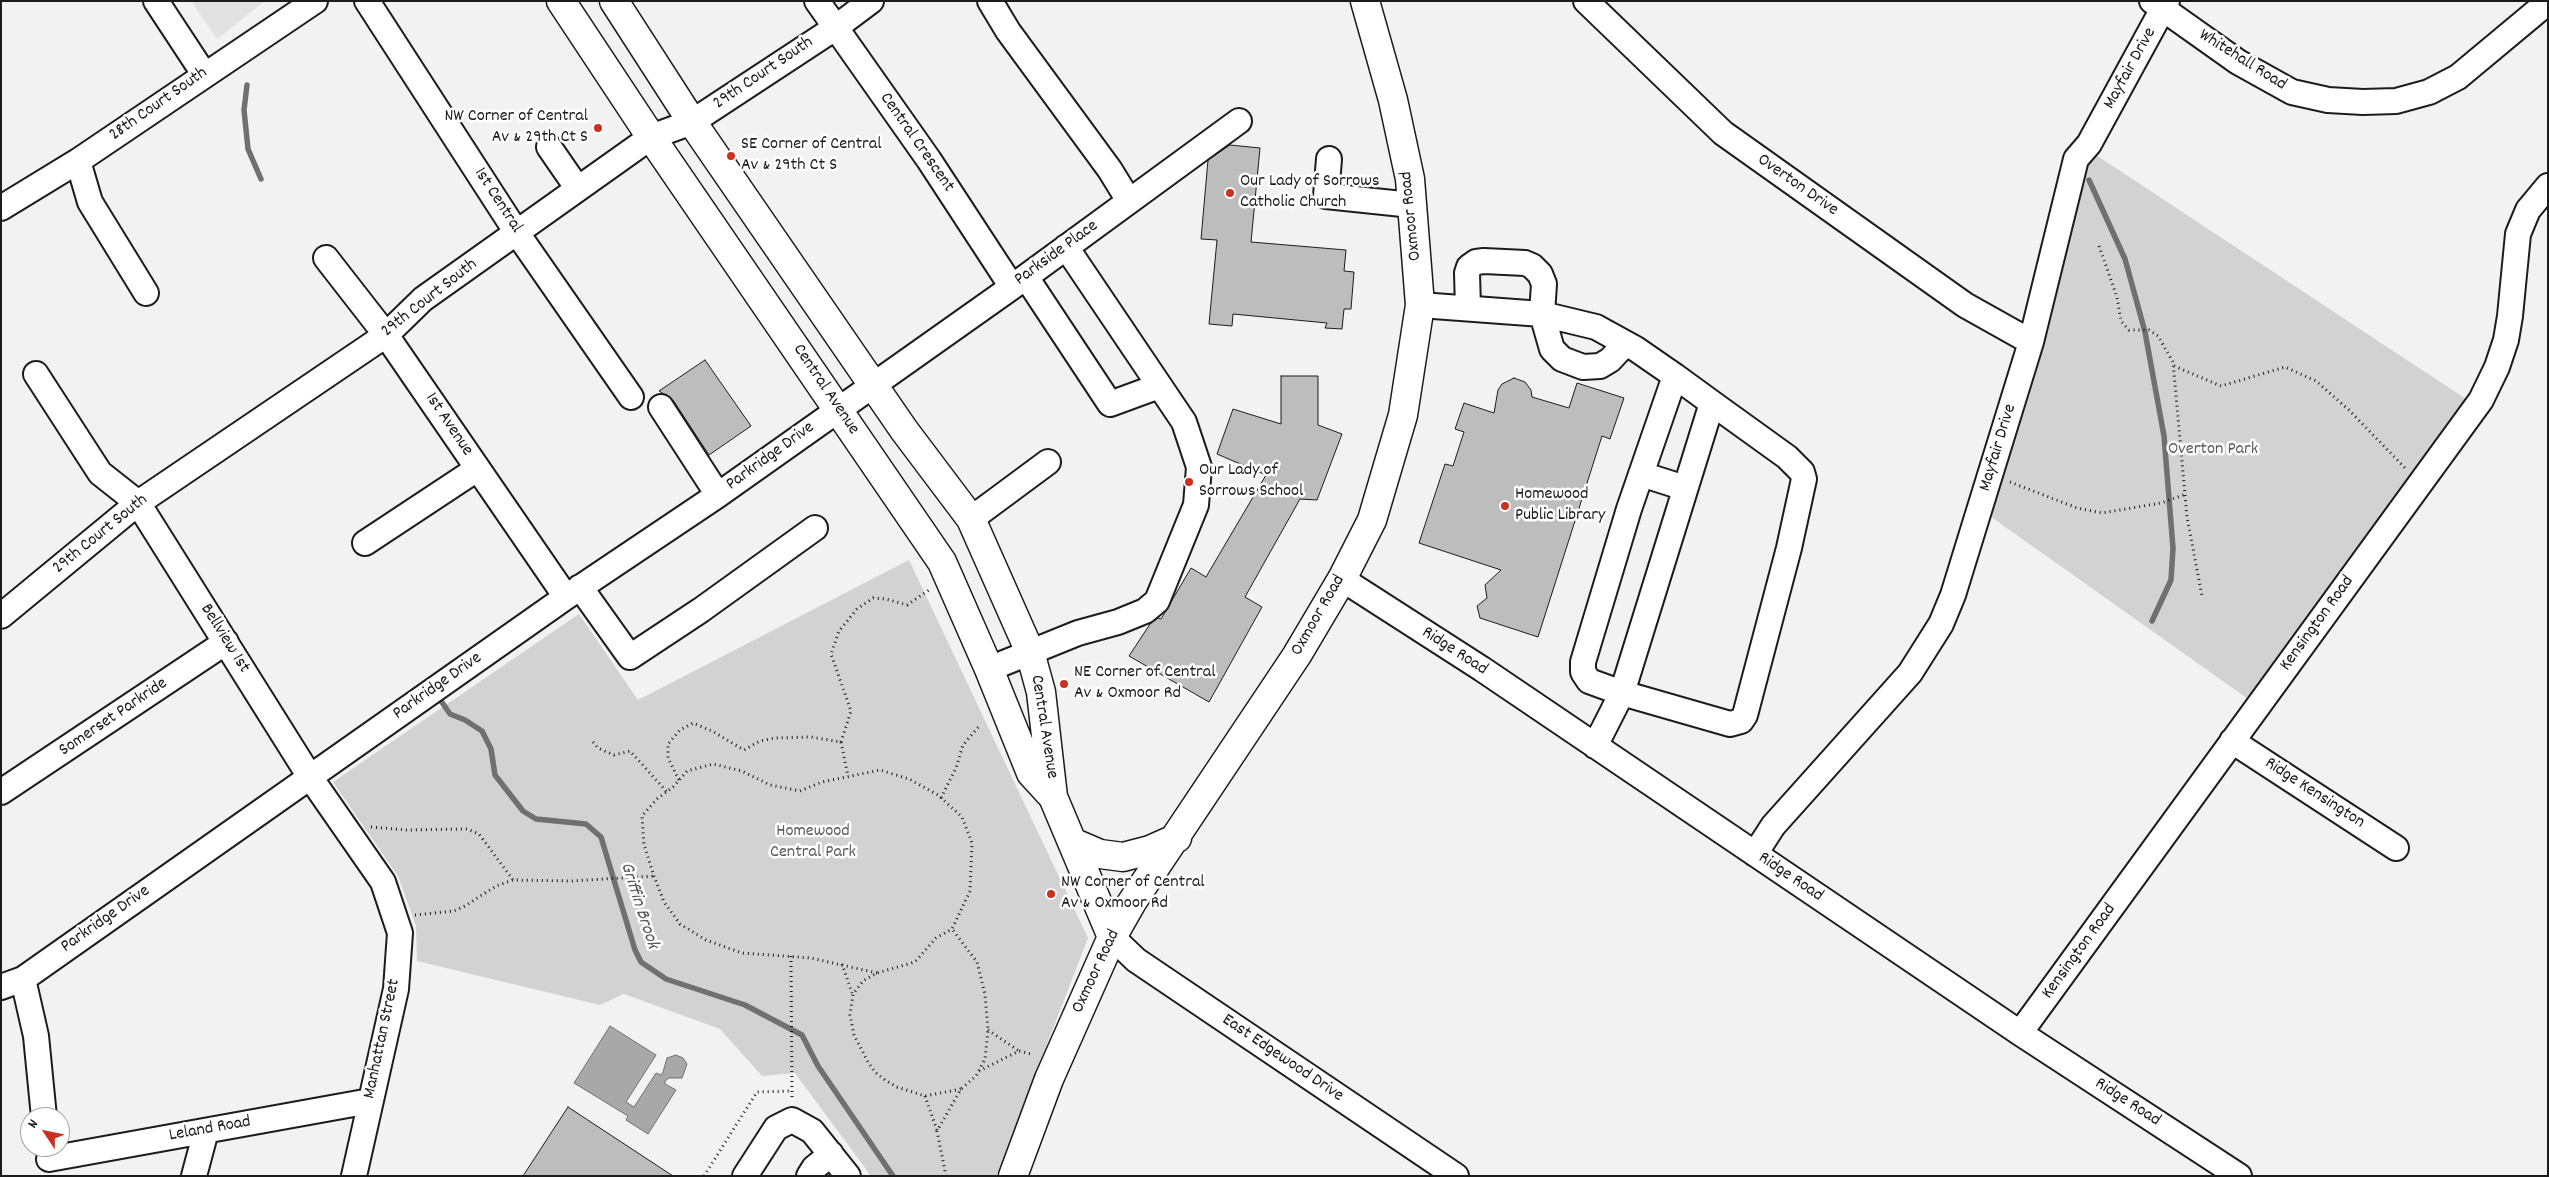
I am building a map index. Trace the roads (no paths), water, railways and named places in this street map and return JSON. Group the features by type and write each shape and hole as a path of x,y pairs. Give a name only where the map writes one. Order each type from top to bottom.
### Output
{"main road":[{"name":"Central Avenue","path":"561,1 651,137 942,562 989,669 1031,773 1053,797"},
{"name":"Central Avenue","path":"614,1 692,122 873,384 971,520 1030,652 1041,692 1051,765 1053,797 1112,937"},
{"name":"Oxmoor Road","path":"1013,1176 1049,1079 1112,937 1132,902 1177,838 1297,655 1342,579 1372,520 1403,415 1420,305 1410,179 1393,100 1365,1"},
{"path":"1072,842 1100,854 1123,857 1150,850 1177,838"}],"street":[{"path":"156,1 204,74"},
{"name":"28th Court South","path":"1,208 78,161 204,74 315,1"},
{"name":"1st Central","path":"366,1 517,233 631,397"},
{"name":"Central Crescent","path":"817,1 929,160 1110,404 1159,386"},
{"name":"29th Court South","path":"1,616 138,503 386,335 424,299 651,137 692,122 835,28 871,1"},
{"path":"990,1 1008,31 1110,170 1130,201"},
{"name":"Overton Drive","path":"1586,1 1723,133 1965,305 2031,342"},
{"name":"Whitehall Road","path":"2161,4 2238,62 2292,92 2328,100 2364,102 2396,101 2429,92 2458,77 2548,2"},
{"name":"Mayfair Drive","path":"1755,854 1773,826 1893,693 1927,648 1954,596 2031,342 2076,159 2089,144 2161,4"},
{"name":"Parkside Place","path":"873,384 1019,282 1239,121"},
{"path":"549,148 578,189"},
{"path":"1329,159 1326,196 1412,205"},
{"path":"78,161 90,202 146,293"},
{"name":"Kensington Road","path":"2020,1034 2232,741 2464,426 2497,367 2510,316 2518,234 2528,210 2548,186"},
{"path":"989,669 1078,633 1118,622 1145,611 1157,601 1196,505 1199,467 1184,422 1066,247"},
{"name":"1st Avenue","path":"326,258 386,335 477,469 573,592 630,657 701,610 815,528"},
{"path":"1468,308 1467,273 1469,267 1476,262 1484,261 1525,263 1532,266 1540,274 1544,284 1542,314 1552,349 1562,359 1583,367 1600,366 1610,360 1625,344"},
{"path":"1420,305 1542,314 1596,327 1675,376 1787,457 1800,469 1804,479 1789,548 1745,715 1741,721 1730,724 1622,693 1589,681 1583,672 1583,662 1641,474 1675,376"},
{"path":"36,374 100,473 138,503"},
{"name":"Parkridge Drive","path":"12,983 573,592 718,495 873,384"},
{"path":"1595,746 1622,693 1712,403"},
{"path":"661,407 718,495"},
{"path":"971,520 1048,462"},
{"path":"365,543 477,469"},
{"path":"1641,474 1685,488"},
{"name":"Bellview 1st","path":"138,503 310,776"},
{"name":"Ridge Road","path":"1342,579 1482,669 2224,1172"},
{"name":"Somerset Parkride","path":"1,792 226,642"},
{"name":"Ridge Kensington","path":"2232,741 2396,848"},
{"name":"Manhattan Street","path":"310,776 383,882 400,933 396,988 354,1176"},
{"name":"East Edgewood Drive","path":"1112,937 1135,959 1456,1176"},
{"path":"12,983 36,1036 43,1107"},
{"name":"Leland Road","path":"47,1161 370,1101"},
{"path":"745,1176 776,1128 792,1120 812,1131 848,1176"},
{"path":"194,1176 206,1131"},
{"path":"808,1176 830,1154"}],"waterway":[{"name":"Griffin Brook","path":"247,85 244,110 248,149 261,179"},
{"path":"2089,180 2125,259 2145,332 2164,436 2173,548 2171,580 2152,621"},
{"name":"Griffin Brook","path":"439,698 450,714 465,720 482,731 491,749 495,775 523,811 536,819 586,824 601,837 635,950 641,962 666,979 745,1005 802,1035 818,1066 893,1176"}],"place":[{"name":"NW Corner of Central Av & 29th Ct S","path":"598,128"},
{"name":"SE Corner of Central Av & 29th Ct S","path":"731,156"},
{"name":"Our Lady of Sorrows Catholic Church","path":"1230,193"},
{"name":"Our Lady of Sorrows School","path":"1189,482"},
{"name":"Homewood Public Library","path":"1505,506"},
{"name":"NE Corner of Central Av & Oxmoor Rd","path":"1064,684"},
{"name":"NW Corner of Central Av & Oxmoor Rd","path":"1051,894"}],"park label":[{"name":"Overton Park","path":"2213,451"},
{"name":"Homewood Central Park","path":"813,843"}]}
